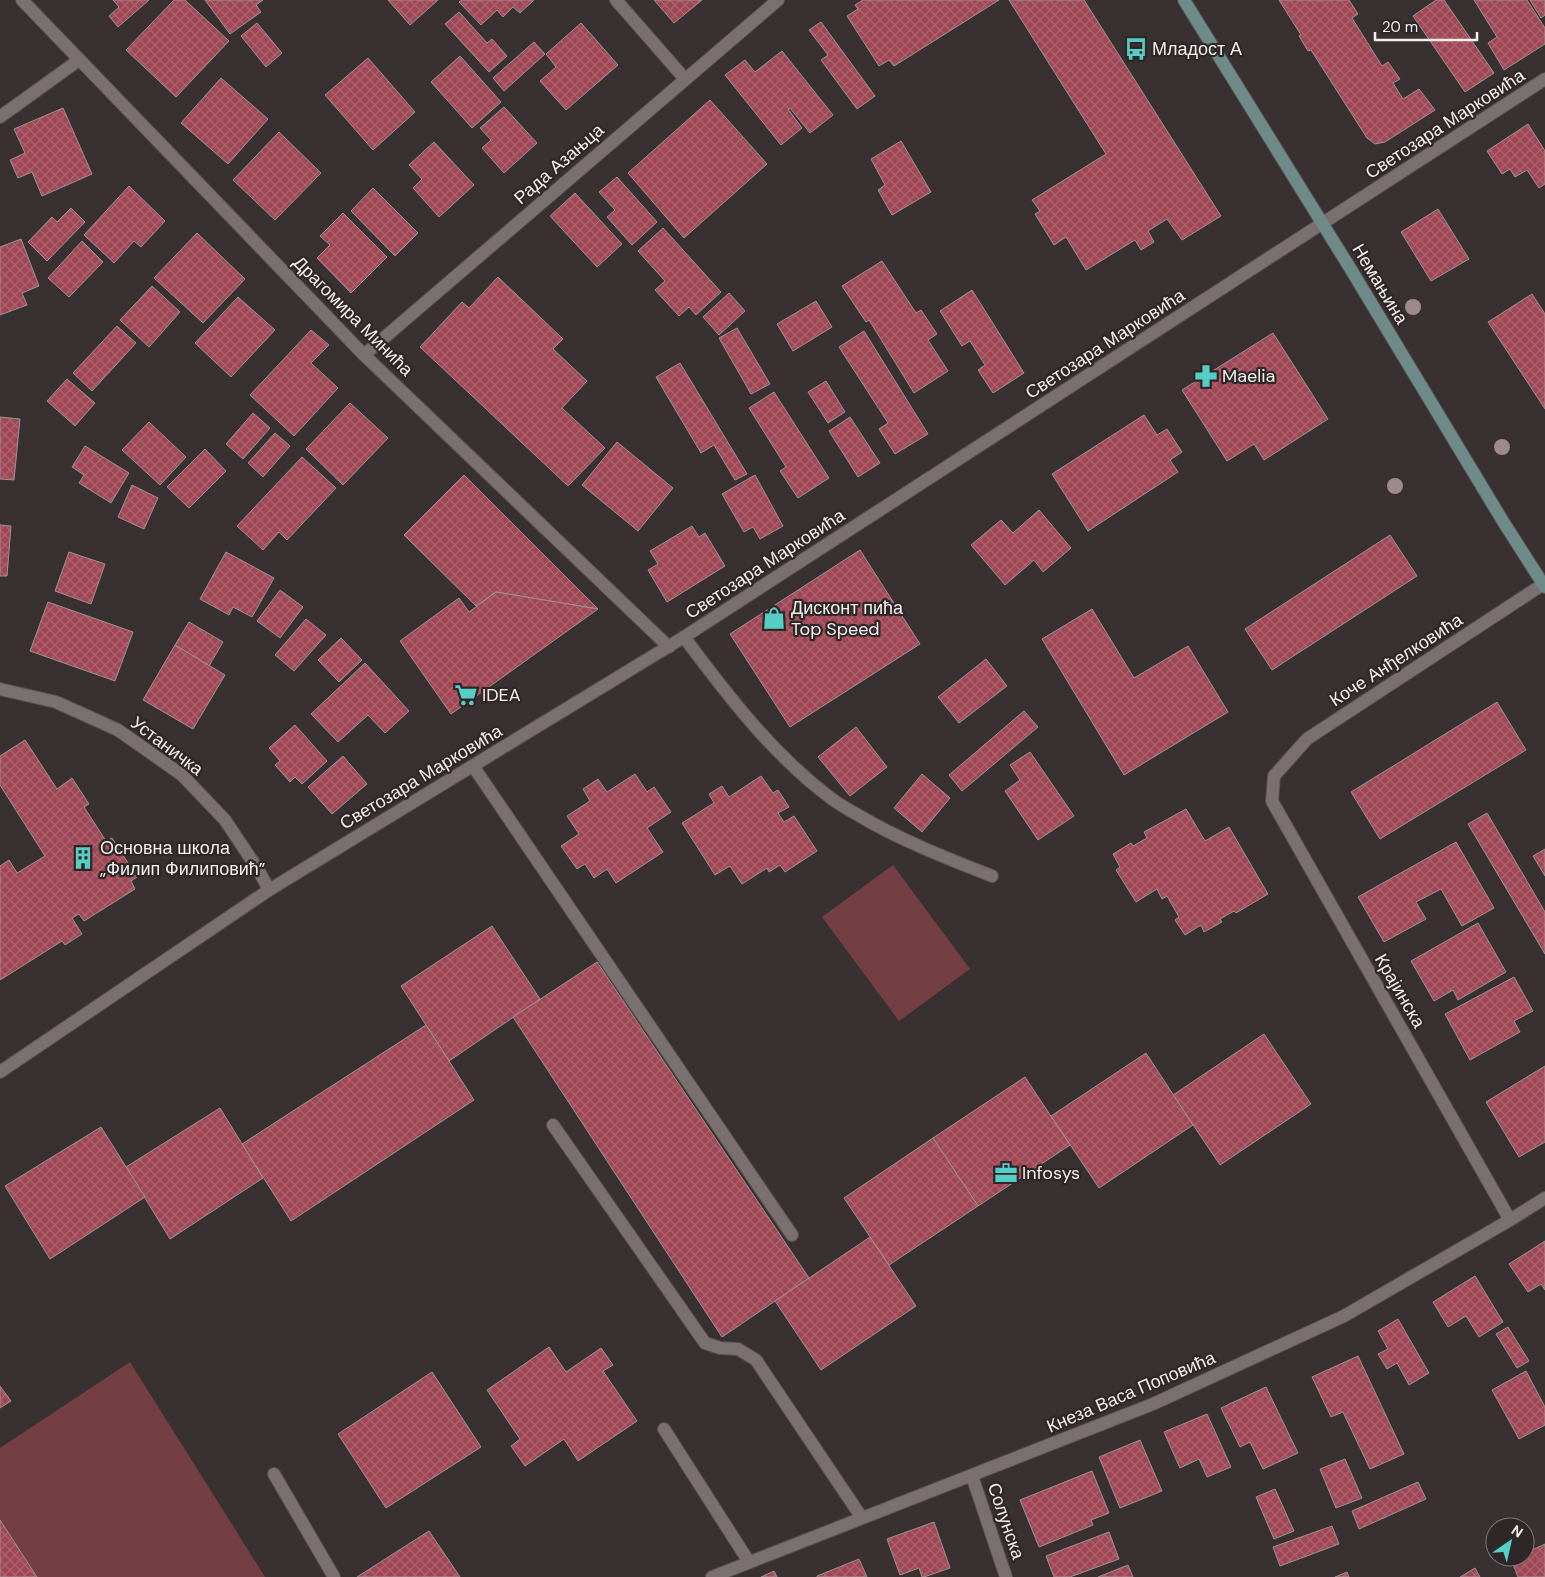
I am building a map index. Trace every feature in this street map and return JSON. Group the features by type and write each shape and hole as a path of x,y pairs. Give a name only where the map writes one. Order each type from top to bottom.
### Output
{"street":[{"name":"Драгомира Минића","path":"22,0 364,355 669,647"},
{"path":"616,0 685,79"},
{"name":"Рада Азањца","path":"364,355 778,0"},
{"name":"Немањина","path":"1184,0 1504,523 1544,585"},
{"path":"0,117 79,60"},
{"name":"Светозара Марковића","path":"0,1072 269,890 669,647 1545,80"},
{"name":"Коче Анђелковића","path":"1274,776 1307,739 1544,585"},
{"path":"684,637 757,730 802,774 833,800 878,827 992,876"},
{"name":"Устаничка","path":"0,689 56,702 118,730 182,775 225,820 259,870 269,890"},
{"path":"473,766 792,1236"},
{"name":"Крајинска","path":"1274,776 1272,801 1510,1220"},
{"path":"553,1125 705,1343 720,1348 738,1349 756,1360 862,1518"},
{"name":"Кнеза Васа Поповића","path":"712,1577 1153,1404 1344,1316 1545,1198"},
{"path":"664,1429 749,1562"},
{"path":"274,1474 334,1577"},
{"name":"Солунска","path":"972,1476 1006,1577"}],"shaded area":[{"path":"893,865 970,969 899,1021 822,917"},
{"path":"130,1362 265,1577 0,1577 0,1448"}],"building":[{"path":"113,0 149,0 118,27 109,16 119,7"},
{"path":"174,0 185,0 229,41 176,97 126,50"},
{"path":"205,0 263,0 256,5 261,12 230,34"},
{"path":"388,0 438,0 410,25"},
{"path":"462,0 534,0 520,13 513,7 503,17 497,10 481,25 459,2"},
{"path":"654,0 702,0 674,23"},
{"path":"863,0 999,0 894,66 889,60 879,66 847,16 858,9 855,5"},
{"path":"1009,0 1084,0 1221,216 1182,240 1167,219 1148,231 1154,242 1141,250 1135,240 1086,270 1066,237 1054,245 1035,214 1040,211 1032,200 1106,154"},
{"path":"1279,0 1349,0 1358,14 1352,18 1382,66 1388,62 1400,79 1393,83 1403,99 1419,89 1435,110 1385,142 1375,144 1367,138 1311,50 1308,51 1299,36 1301,35"},
{"path":"1436,0 1444,0 1494,73 1465,92 1413,16"},
{"path":"1474,0 1527,0 1545,28 1545,44 1504,70 1488,43 1497,37"},
{"path":"1530,0 1545,0 1545,15 1541,18"},
{"path":"459,12 487,43 492,39 507,56 489,72 445,24"},
{"path":"821,22 875,96 857,109 821,60 828,55 809,30"},
{"path":"257,23 282,53 266,67 241,36"},
{"path":"581,23 618,65 566,110 540,81 556,67 546,54"},
{"path":"534,42 545,54 504,91 493,78"},
{"path":"782,51 833,115 810,133 790,108 788,109 802,128 781,145 725,75 745,60 755,72"},
{"path":"460,56 501,102 472,128 431,82"},
{"path":"368,58 415,112 373,150 325,95"},
{"path":"221,78 268,119 228,164 181,123"},
{"path":"710,100 767,164 684,238 628,173"},
{"path":"504,107 537,143 504,173 482,148 491,140 480,128"},
{"path":"63,108 92,174 42,196 32,172 18,178 10,160 25,153 14,129"},
{"path":"1528,124 1545,151 1545,184 1539,188 1527,170 1515,177 1510,169 1502,174 1487,151"},
{"path":"279,132 321,173 275,220 233,180"},
{"path":"901,141 931,192 892,215 878,190 885,185 871,159"},
{"path":"434,142 474,185 439,217 413,188 422,179 409,165"},
{"path":"617,177 657,222 632,245 607,217 615,210 599,192"},
{"path":"129,186 165,221 141,247 134,241 114,263 84,235"},
{"path":"373,188 418,233 395,256 351,211"},
{"path":"575,193 622,244 597,267 550,216"},
{"path":"71,208 85,222 47,261 28,242 52,217 57,222"},
{"path":"1438,209 1469,259 1431,281 1401,232"},
{"path":"343,213 387,257 351,293 317,258 330,245 320,236"},
{"path":"663,228 721,292 696,315 689,307 679,316 655,290 665,281 638,251"},
{"path":"197,233 245,279 203,323 154,278"},
{"path":"21,239 39,286 22,293 27,305 0,315 0,247"},
{"path":"82,241 103,262 69,297 48,278"},
{"path":"882,261 916,313 921,310 937,334 928,340 948,371 914,393 869,320 866,322 842,286"},
{"path":"498,277 563,339 553,349 587,381 562,408 605,448 568,486 420,347 462,302 469,308"},
{"path":"152,286 180,312 149,347 120,320"},
{"path":"972,290 1024,373 993,393 978,370 985,365 970,341 962,346 940,311"},
{"path":"729,293 745,311 719,335 703,317"},
{"path":"1532,294 1545,314 1545,409 1488,322"},
{"path":"238,297 275,330 231,377 195,343"},
{"path":"816,301 832,327 793,351 777,324"},
{"path":"117,326 136,343 92,391 73,373"},
{"path":"737,328 770,384 751,394 719,338"},
{"path":"311,330 329,345 311,363 338,388 294,436 250,395"},
{"path":"864,331 928,434 895,454 879,429 888,423 839,347"},
{"path":"1273,333 1328,419 1264,460 1254,444 1227,461 1182,390"},
{"path":"680,363 747,474 735,480 714,445 701,453 656,377"},
{"path":"67,379 95,403 75,426 47,401"},
{"path":"826,381 845,412 828,423 808,392"},
{"path":"774,392 829,478 798,498 780,471 786,467 749,408"},
{"path":"350,403 388,438 343,485 306,449"},
{"path":"253,413 270,428 243,459 226,444"},
{"path":"1144,415 1157,435 1167,429 1182,452 1170,460 1178,472 1088,531 1052,474"},
{"path":"0,417 20,419 14,480 0,479"},
{"path":"850,417 880,463 858,477 829,431"},
{"path":"149,422 186,457 160,485 122,450"},
{"path":"275,433 290,446 263,477 248,463"},
{"path":"617,442 673,488 638,531 582,485"},
{"path":"85,446 129,473 111,503 79,483 84,475 72,467"},
{"path":"205,449 226,471 189,508 167,487"},
{"path":"302,457 336,488 287,540 279,532 263,550 237,526"},
{"path":"464,475 598,609 496,592 476,606 404,535"},
{"path":"755,475 783,526 760,539 753,527 744,532 722,494"},
{"path":"132,485 158,498 144,529 118,517"},
{"path":"1039,510 1071,548 1043,572 1034,560 1005,585 971,545 1001,520 1013,533"},
{"path":"0,525 11,526 7,576 0,576"},
{"path":"692,526 699,537 705,533 725,566 667,602 648,570 658,564 650,551"},
{"path":"1390,535 1417,576 1272,670 1245,629"},
{"path":"860,550 920,644 790,727 730,634"},
{"path":"69,552 105,564 91,604 55,591"},
{"path":"226,552 274,578 252,617 233,607 229,615 200,599"},
{"path":"280,590 303,607 280,638 257,621"},
{"path":"496,592 598,609 451,714 400,641 459,598 469,612"},
{"path":"48,602 133,632 115,681 30,651"},
{"path":"1092,609 1134,678 1188,646 1228,712 1124,775 1042,639"},
{"path":"306,619 326,635 294,671 275,655"},
{"path":"189,622 223,642 209,666 175,645"},
{"path":"341,638 362,660 339,682 318,660"},
{"path":"175,645 225,675 193,729 143,700"},
{"path":"986,659 1007,686 959,723 938,697"},
{"path":"365,663 409,711 385,733 368,715 338,742 311,714"},
{"path":"1497,702 1526,750 1380,839 1351,792"},
{"path":"1024,711 1038,727 962,791 949,775"},
{"path":"295,725 327,761 302,784 295,777 290,782 275,765 280,761 269,748"},
{"path":"856,727 887,767 850,796 818,757"},
{"name":"Основна школа „Филип Филиповић”","path":"25,740 57,789 72,778 89,804 84,807 106,841 112,838 137,877 131,881 135,889 84,921 79,914 72,918 82,934 65,945 62,941 0,980 0,866 9,860 17,873 45,856 0,785 0,756"},
{"path":"1030,752 1074,816 1038,840 1005,791 1020,780 1010,765"},
{"path":"343,756 367,784 332,814 308,787"},
{"path":"635,774 647,792 654,787 671,812 647,828 663,852 616,883 607,869 594,878 585,864 577,869 561,846 579,834 567,816 590,801 583,789 598,779 607,792"},
{"path":"922,774 950,798 922,832 894,808"},
{"path":"761,776 773,793 778,790 789,807 778,813 784,822 794,816 817,851 785,872 780,865 769,872 767,868 742,884 730,866 715,875 682,823 714,803 709,794 722,786 729,797"},
{"path":"1186,809 1205,841 1229,827 1268,894 1236,913 1234,911 1220,919 1222,922 1204,932 1201,925 1185,935 1175,920 1179,917 1167,896 1162,899 1157,889 1136,902 1116,870 1120,867 1113,854 1131,843 1133,846 1147,838 1144,832"},
{"path":"1487,813 1545,912 1545,954 1468,824"},
{"path":"1456,842 1494,908 1462,926 1441,889 1416,902 1426,919 1384,942 1358,897"},
{"path":"1545,849 1545,876 1533,856"},
{"path":"1478,923 1506,972 1458,1000 1453,990 1434,1001 1411,961"},
{"path":"492,926 540,999 449,1061 401,986"},
{"path":"597,962 809,1278 722,1337 513,1017"},
{"path":"1514,977 1533,1011 1514,1021 1520,1032 1470,1060 1445,1014"},
{"path":"426,1025 474,1100 291,1221 242,1144"},
{"path":"1264,1034 1311,1104 1220,1165 1173,1095"},
{"path":"1146,1053 1193,1125 1099,1188 1051,1116"},
{"path":"1545,1066 1545,1142 1519,1157 1486,1102"},
{"path":"1025,1077 1070,1145 978,1206 933,1138"},
{"path":"220,1108 263,1178 170,1239 126,1167"},
{"path":"101,1127 145,1197 50,1259 5,1186"},
{"path":"933,1138 978,1206 889,1265 844,1198"},
{"path":"870,1237 916,1306 821,1370 775,1301"},
{"path":"1545,1241 1545,1290 1541,1284 1528,1292 1509,1264"},
{"path":"1475,1276 1503,1322 1479,1337 1466,1316 1448,1327 1433,1302"},
{"path":"1398,1319 1429,1373 1409,1385 1397,1363 1387,1369 1378,1354 1388,1349 1378,1331"},
{"path":"1508,1327 1529,1361 1517,1368 1496,1334"},
{"path":"549,1347 566,1372 601,1348 613,1365 603,1371 637,1421 578,1461 564,1439 525,1466 511,1446 520,1439 487,1390"},
{"path":"1358,1356 1404,1454 1370,1469 1343,1412 1331,1417 1312,1377"},
{"path":"1526,1371 1545,1407 1545,1425 1519,1439 1492,1390"},
{"path":"432,1372 481,1447 386,1508 338,1434"},
{"path":"0,1386 11,1401 0,1408"},
{"path":"1266,1387 1298,1453 1263,1469 1250,1442 1240,1447 1221,1408"},
{"path":"1207,1414 1231,1467 1207,1477 1199,1459 1180,1468 1164,1432"},
{"path":"1140,1440 1162,1491 1120,1508 1099,1457"},
{"path":"1345,1459 1362,1498 1336,1508 1320,1469"},
{"path":"1092,1471 1109,1513 1091,1520 1093,1525 1039,1547 1020,1500"},
{"path":"1418,1482 1426,1499 1359,1529 1352,1511"},
{"path":"1275,1489 1294,1531 1274,1539 1256,1497"},
{"path":"0,1520 37,1577 0,1577"},
{"path":"934,1522 950,1568 924,1577 922,1577 919,1568 900,1575 887,1539"},
{"path":"1332,1526 1339,1544 1280,1566 1273,1547"},
{"path":"429,1531 460,1577 357,1577"},
{"path":"1109,1532 1119,1559 1070,1577 1054,1577 1046,1556"},
{"path":"1545,1544 1545,1577 1518,1577 1514,1567 1535,1567 1535,1548"},
{"path":"859,1559 867,1577 817,1577 817,1576"},
{"path":"1128,1565 1133,1577 1098,1577"},
{"path":"1475,1568 1480,1577 1460,1577"},
{"path":"774,1571 777,1577 761,1577"},
{"path":"1347,1572 1349,1577 1335,1577"}],"place":[{"name":"Младост А","path":"1136,49"},
{"name":"Maelia","path":"1206,376"},
{"name":"Дисконт пића Top Speed","path":"774,618"},
{"name":"IDEA","path":"466,695"},
{"name":"Основна школа „Филип Филиповић”","path":"83,858"},
{"name":"Infosys","path":"1006,1173"}]}
